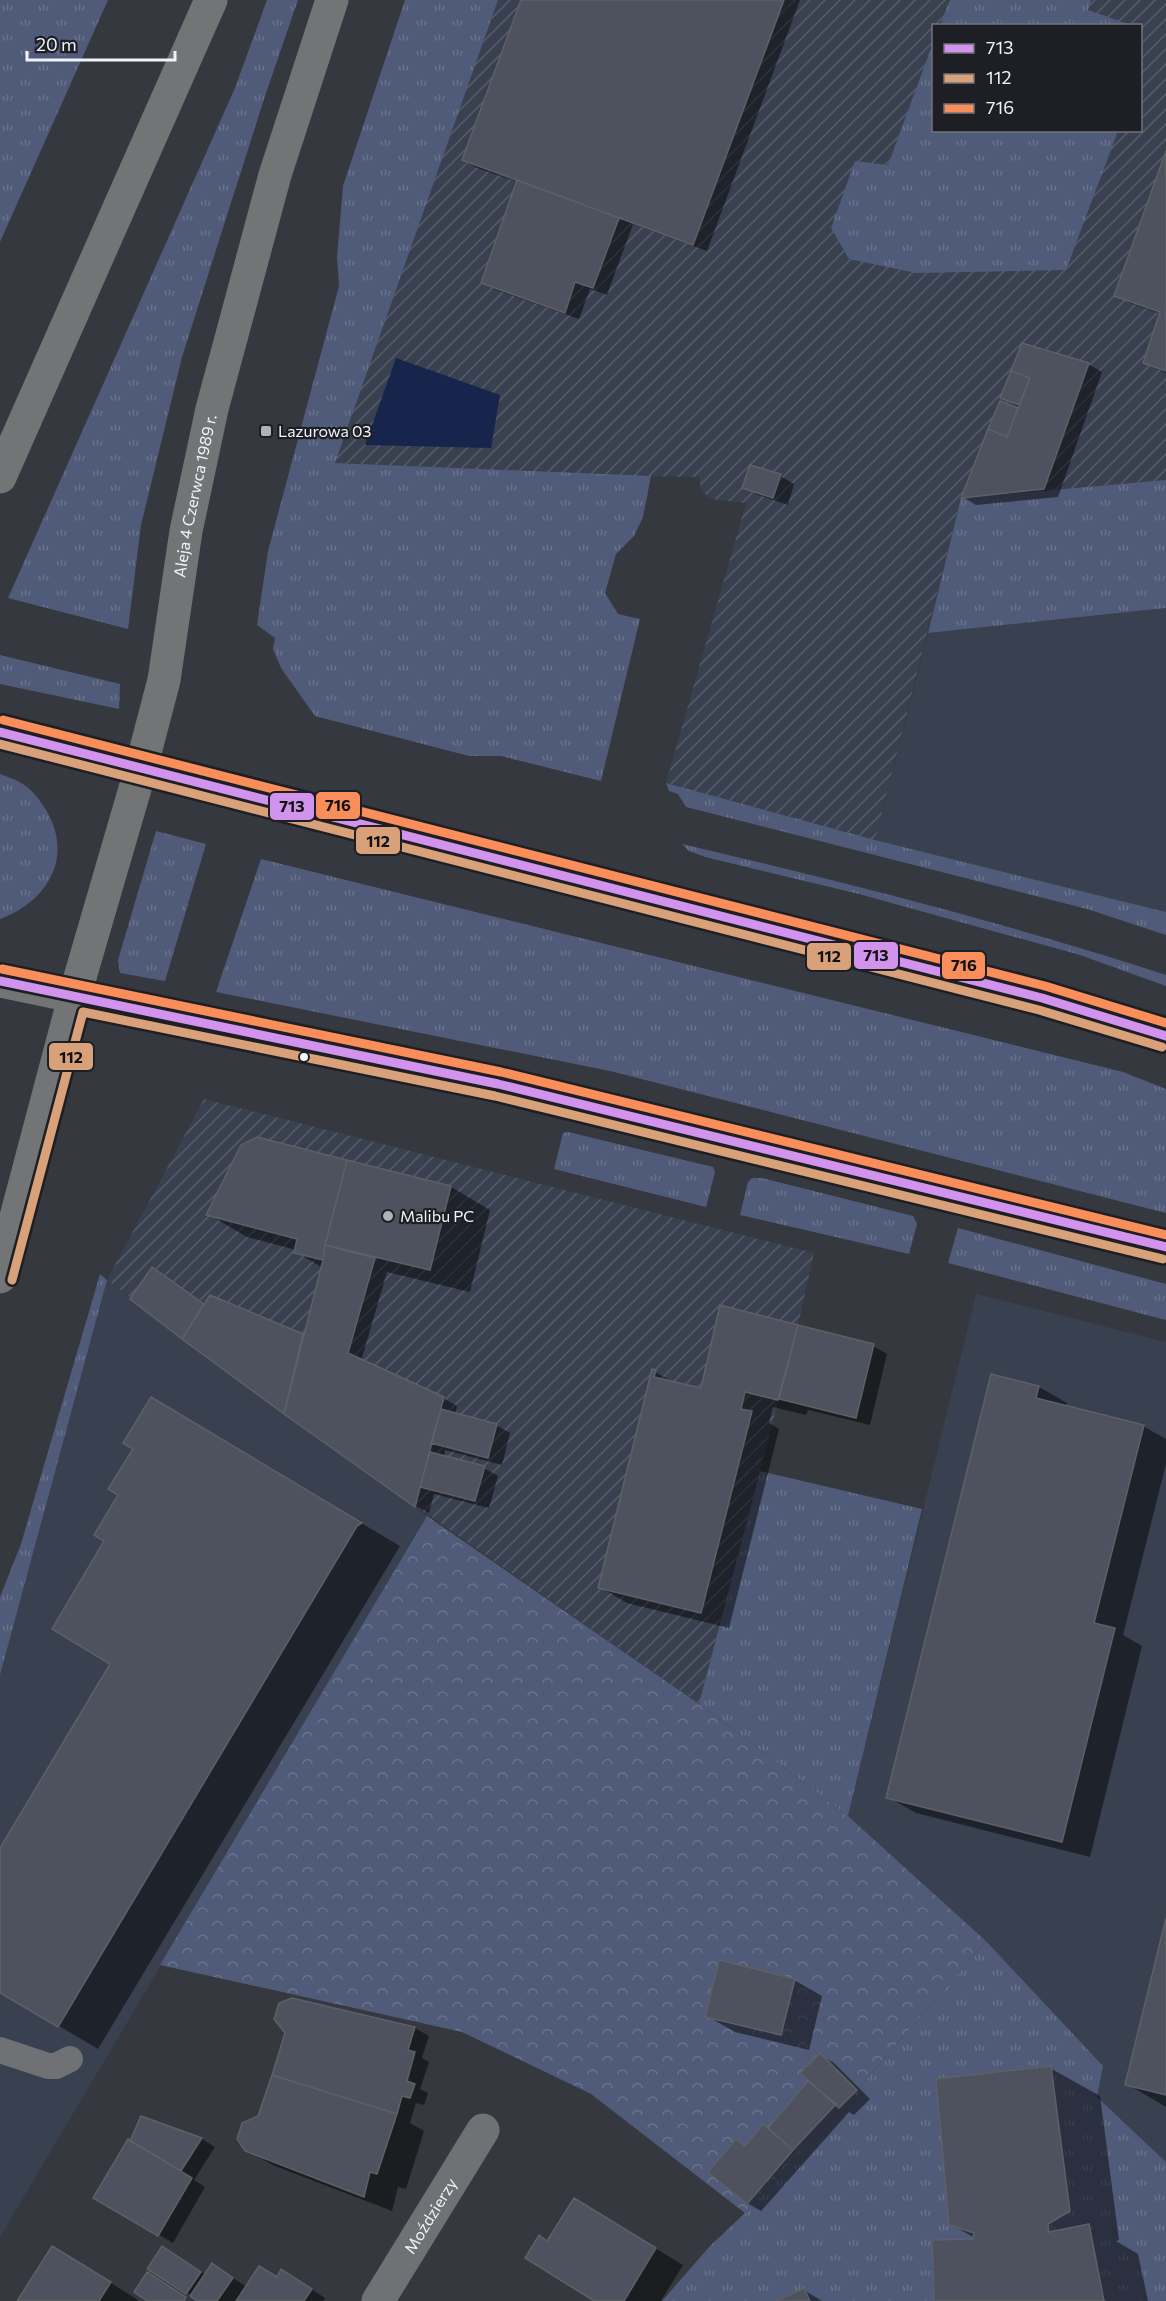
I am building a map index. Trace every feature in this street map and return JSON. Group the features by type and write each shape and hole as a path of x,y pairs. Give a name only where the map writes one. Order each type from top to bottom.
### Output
{"main road":[{"path":"0,477 211,0"},
{"name":"Aleja 4 Czerwca 1989 r.","path":"0,1277 74,998 141,768 164,680 186,531 212,409 275,175 332,0"},
{"path":"0,732 1031,995 1166,1036"},
{"path":"0,981 527,1091 1166,1247"}],"street":[{"name":"Moździerzy","path":"378,2301 483,2130"}],"lane":[{"path":"0,2050 48,2066 56,2066 70,2059"}],"shaded area":[{"path":"498,0 1166,0 1166,480 961,498 875,840 666,783 746,503 710,499 700,488 700,477 334,463"},
{"path":"396,358 500,395 491,448 365,445"},
{"path":"1166,608 1166,912 875,840 928,633"},
{"path":"204,1099 814,1253 798,1325 699,1704 284,1414 107,1280"},
{"path":"107,1280 284,1414 427,1516 0,2237 0,1675"},
{"path":"976,1294 1166,1342 1166,2162 1097,2097 1103,2066 986,1941 848,1816"}],"green space":[{"path":"0,0 108,0 0,242"},
{"path":"267,0 298,0 182,357 141,525 128,629 8,598 235,88"},
{"path":"405,0 498,0 335,463 651,476 643,517 634,536 616,554 605,593 618,614 640,619 601,781 501,756 469,756 315,716 281,668 273,649 275,638 257,625 268,551 339,286 337,257 343,186"},
{"path":"950,0 1091,0 1088,10 1128,24 940,24"},
{"path":"932,46 932,132 1118,132 1066,270 916,273 849,259 831,228 855,161 888,165"},
{"path":"1166,480 1166,608 928,633 961,498"},
{"path":"0,655 120,684 119,709 0,684"},
{"path":"0,774 25,785 38,799 54,827 57,844 56,860 43,889 17,911 0,919"},
{"path":"666,783 875,840 1166,912 1166,935 1087,909 686,807 678,794 669,791"},
{"path":"156,831 206,844 165,981 120,973 118,960"},
{"path":"682,844 865,888 1046,938 1166,975 1166,986 1080,955 859,894 705,857 689,851"},
{"path":"261,859 1123,1072 1166,1089 1166,1213 610,1071 216,992"},
{"path":"568,1132 713,1167 715,1172 706,1207 554,1169 563,1133"},
{"path":"752,1178 762,1178 913,1216 917,1224 909,1254 740,1215 748,1182"},
{"path":"958,1228 1166,1284 1166,1320 948,1263"},
{"path":"100,1274 107,1280 0,1675 0,1597 21,1544"},
{"path":"760,1471 922,1509 848,1816 699,1704"},
{"path":"427,1516 699,1704 848,1816 986,1941 857,2090 745,2213 591,2094 462,2032 160,1965"},
{"path":"986,1941 1103,2066 1097,2097 1166,2162 1166,2301 1104,2301 1089,2224 1049,2232 1048,2224 1070,2211 1051,2066 936,2079 949,2224 974,2233 973,2239 934,2301 810,2301 803,2289 776,2301 662,2301 710,2246 745,2213 857,2090"}],"building":[{"path":"521,0 784,0 693,245 462,160"},
{"path":"1166,151 1166,371 1143,363 1160,312 1114,296"},
{"path":"517,180 619,218 593,288 575,282 565,313 481,283"},
{"path":"1022,343 1089,363 1044,489 961,498 988,429 1007,437 1030,378 1011,371"},
{"path":"1011,371 1030,378 1019,405 1000,398"},
{"path":"1000,401 1018,408 1007,437 988,429"},
{"path":"750,465 781,474 773,498 742,488"},
{"path":"257,1137 347,1160 323,1260 294,1253 297,1239 206,1215 241,1145"},
{"name":"Malibu PC","path":"347,1160 451,1186 430,1270 325,1245"},
{"path":"325,1245 375,1258 348,1353 444,1397 415,1507 284,1414"},
{"path":"152,1267 204,1304 182,1339 130,1299"},
{"path":"210,1295 303,1334 284,1414 182,1339"},
{"path":"720,1305 798,1325 778,1400 745,1392 741,1409 752,1411 701,1613 598,1588 652,1369 656,1370 654,1377 701,1388"},
{"path":"798,1325 874,1344 856,1418 779,1399"},
{"path":"991,1374 1039,1386 1036,1398 1144,1425 1094,1623 1115,1628 1062,1842 886,1798"},
{"path":"151,1397 362,1523 357,1526 58,2027 0,1993 0,1848 110,1664 52,1629 104,1541 94,1535 118,1495 108,1489 133,1449 123,1443"},
{"path":"441,1409 497,1424 488,1458 431,1443"},
{"path":"430,1452 485,1466 475,1501 420,1487"},
{"path":"1166,1918 1166,2095 1125,2085"},
{"path":"719,1960 795,1979 781,2035 705,2017"},
{"path":"292,1998 415,2027 408,2050 415,2052 407,2081 415,2084 410,2098 402,2096 397,2114 272,2075 285,2033 274,2019 279,2003"},
{"path":"820,2053 857,2090 839,2108 800,2073"},
{"path":"1051,2066 1070,2211 1048,2224 1049,2232 1089,2224 1104,2301 934,2301 932,2240 973,2239 974,2233 949,2225 936,2079"},
{"path":"272,2075 397,2114 377,2174 370,2172 364,2197 245,2151 237,2139 242,2123 258,2116"},
{"path":"808,2081 836,2104 793,2150 768,2128"},
{"path":"141,2116 202,2138 181,2171 130,2141"},
{"path":"763,2124 793,2150 747,2204 708,2172 736,2139 745,2146"},
{"path":"128,2139 192,2178 158,2236 93,2198"},
{"path":"574,2198 656,2248 624,2301 594,2301 525,2258 539,2235 547,2241"},
{"path":"52,2246 111,2282 99,2301 17,2301"},
{"path":"162,2246 201,2272 186,2294 147,2269"},
{"path":"212,2263 233,2278 217,2301 197,2301 190,2296"},
{"path":"259,2266 277,2277 281,2269 312,2289 304,2301 236,2301"},
{"path":"147,2272 186,2297 184,2301 147,2301 134,2292"},
{"path":"804,2288 810,2301 776,2301"}],"transit line":[{"name":"716","path":"3,720 1045,986 1166,1023"},
{"name":"713","path":"0,732 1042,998 1166,1036"},
{"name":"112","path":"0,744 1039,1010 1162,1047"},
{"name":"716","path":"2,969 501,1072 1166,1235"},
{"name":"713","path":"0,981 498,1084 1166,1247"},
{"name":"112","path":"12,1280 83,1012 495,1096 1163,1259"}],"place":[{"name":"Lazurowa 03","path":"266,431"},
{"name":"Malibu PC","path":"388,1216"}]}
